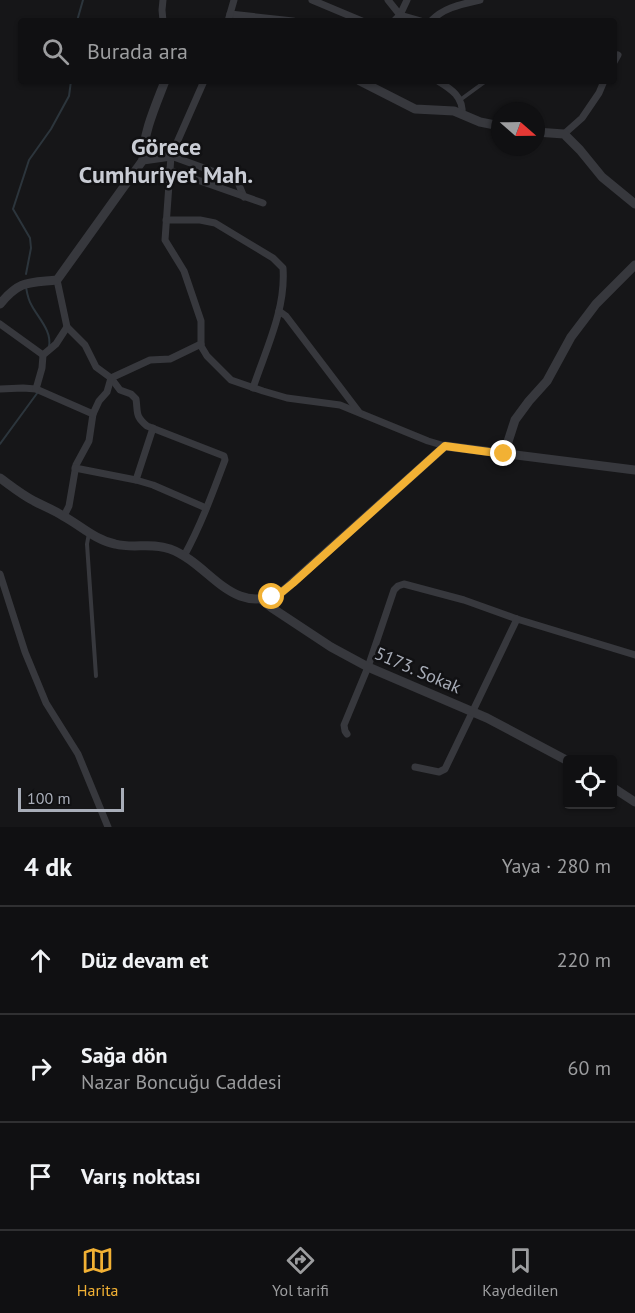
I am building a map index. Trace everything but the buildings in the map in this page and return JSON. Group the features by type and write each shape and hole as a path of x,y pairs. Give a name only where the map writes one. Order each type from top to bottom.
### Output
{"street":[{"path":"163,0 163,18"},
{"path":"234,0 229,17 245,18"},
{"path":"312,0 355,18"},
{"path":"380,0 386,0 400,15 410,18"},
{"path":"397,18 407,0"},
{"path":"435,18 459,5 480,0"},
{"path":"0,304 10,292 26,284 57,280 143,160 143,149 150,120 164,84"},
{"path":"203,84 171,156 165,240 184,271 201,321 201,344 207,356 231,380 287,398 340,405 445,446 635,470"},
{"path":"366,84 414,109 454,111 491,124"},
{"path":"443,84 452,90 460,100 462,115"},
{"path":"564,134 582,118 602,84"},
{"path":"545,133 564,134 602,177 634,203"},
{"path":"143,160 171,156 237,180 244,197"},
{"path":"169,170 263,204"},
{"path":"166,220 200,220 215,223 273,258 283,268 284,282 279,311 254,388"},
{"path":"504,454 515,420 547,381 571,337 596,304 635,265"},
{"path":"57,280 67,327 85,345 96,367 111,378 120,390 131,394 136,399 137,416 147,426 224,456 225,460 206,508 184,556"},
{"path":"279,311 286,316 359,413"},
{"path":"0,324 46,352"},
{"path":"36,389 46,352 56,344 67,327"},
{"path":"63,516 69,506 75,468 89,441 93,414 99,401 107,392 111,378 150,360 170,359 201,344"},
{"path":"0,389 36,389 93,414"},
{"path":"136,480 153,428"},
{"path":"0,478 33,501 99,538 121,546 149,544 172,550 242,597 262,600 282,592 445,446"},
{"path":"75,468 153,485 206,508"},
{"path":"0,574 45,703 78,754 108,827"},
{"path":"347,734 344,725 368,667 394,590 404,584 464,600 517,619 635,655"},
{"name":"5173. Sokak","path":"262,600 331,647 368,667 473,712 563,759"},
{"path":"415,767 439,772 445,769 517,619"},
{"path":"617,790 635,802"}],"lane":[{"path":"460,100 482,84"},
{"path":"89,532 87,544 96,676"}],"waterway":[{"path":"78,18 83,0"},
{"path":"26,274 31,248 30,238 13,209 29,160 51,129 69,96 71,84"},
{"path":"26,287 31,304 47,330 49,347"},
{"path":"0,444 38,392"}],"district":[{"name":"Görece Cumhuriyet Mah.","path":"166,160"}],"route":[{"path":"272,597 293,583 445,446 504,454"}]}
